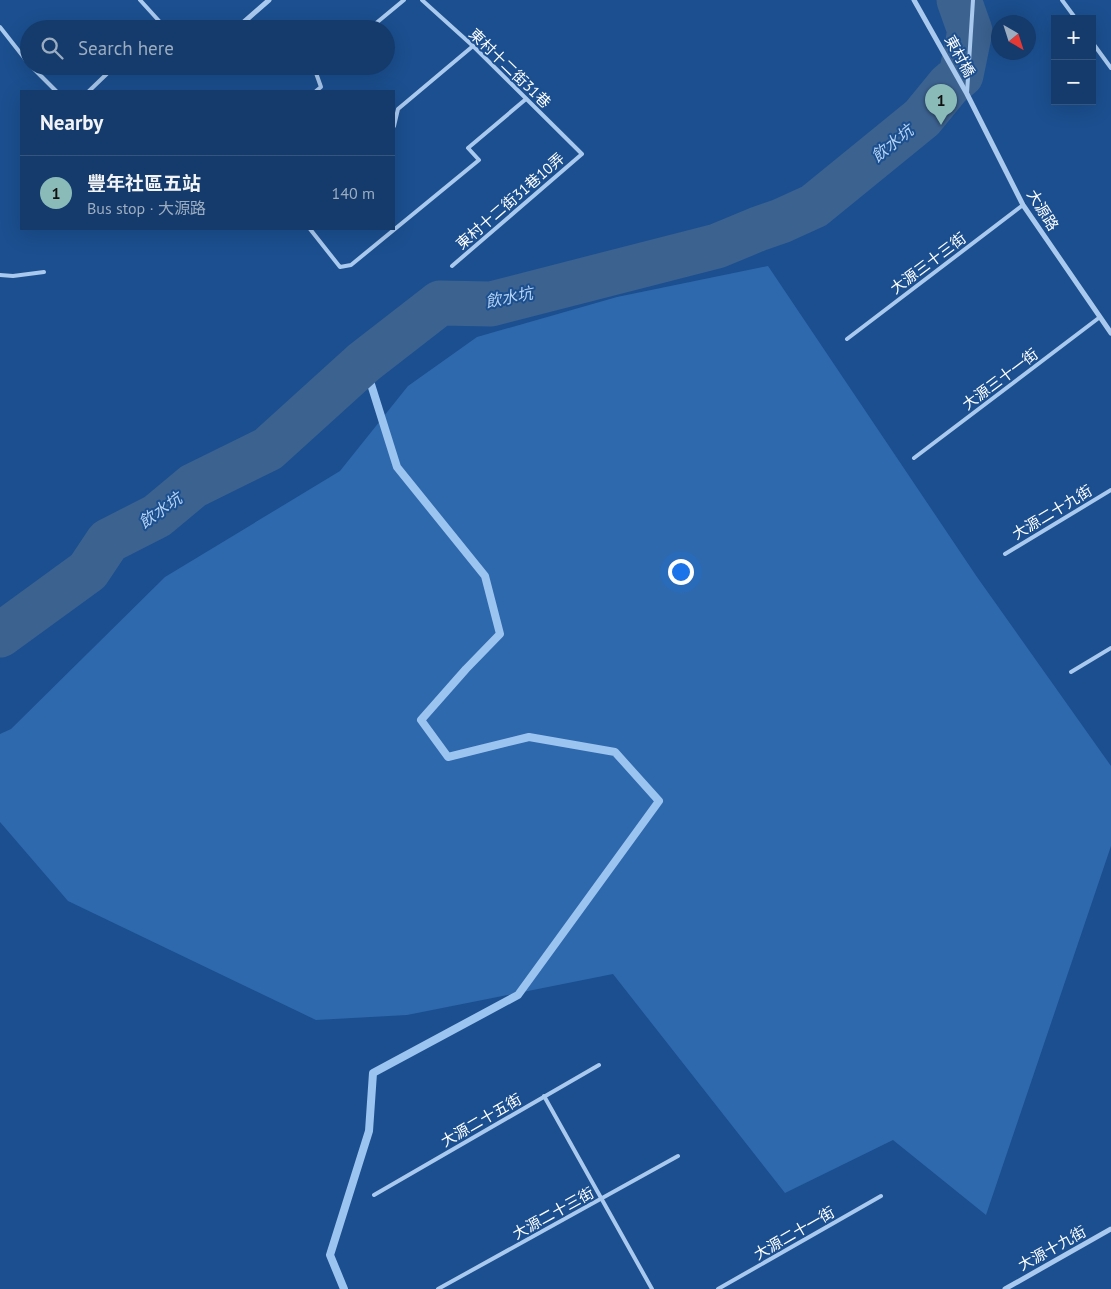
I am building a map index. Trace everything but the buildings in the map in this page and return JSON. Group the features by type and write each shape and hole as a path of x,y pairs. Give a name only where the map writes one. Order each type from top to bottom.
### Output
{"street":[{"path":"246,20 269,0"},
{"name":"東村橋","path":"914,0 967,94"},
{"name":"大源路","path":"967,94 1023,204 1111,333"},
{"name":"大源十九街","path":"1005,1289 1111,1229"}],"lane":[{"path":"140,0 158,20"},
{"path":"381,20 404,0"},
{"name":"東村十二街31巷","path":"422,0 473,46 582,154"},
{"path":"967,94 973,0"},
{"path":"1062,0 1073,15"},
{"path":"0,27 20,52"},
{"path":"395,122 398,109 473,46"},
{"path":"1096,47 1111,68"},
{"path":"39,75 54,90"},
{"path":"90,90 106,75"},
{"path":"317,75 321,87 317,90"},
{"path":"395,229 480,160 468,148 526,99"},
{"name":"東村十二街31巷10弄","path":"452,266 582,154"},
{"name":"大源三十三街","path":"847,339 1023,204"},
{"path":"311,230 340,267 351,265 394,230"},
{"path":"0,275 13,276 44,272"},
{"name":"大源三十一街","path":"914,458 1100,317"},
{"name":"大源二十九街","path":"1005,554 1111,490"},
{"path":"1071,672 1111,648"},
{"name":"大源二十五街","path":"374,1195 598,1065"},
{"path":"544,1096 652,1289"},
{"name":"大源二十三街","path":"438,1289 678,1156"},
{"name":"大源二十一街","path":"718,1289 881,1196"}],"shaded area":[{"path":"768,266 977,577 1111,766 1111,846 986,1215 893,1140 785,1193 613,974 407,1015 316,1020 68,901 0,822 0,734 11,729 165,577 340,471 408,386 477,337 617,297"}],"waterway":[{"name":"飲水坑","path":"0,635 88,571 108,541 157,516 193,486 268,449 364,362 440,303 491,304 717,246 814,206 922,118 949,85 961,75 970,31 959,0"},
{"path":"344,1289 330,1255 369,1131 373,1073 518,995 659,801 615,752 529,737 448,757 421,720 500,634 485,576 397,467 364,362"}],"place":[{"name":"豐年社區五站","path":"941,125"}]}
